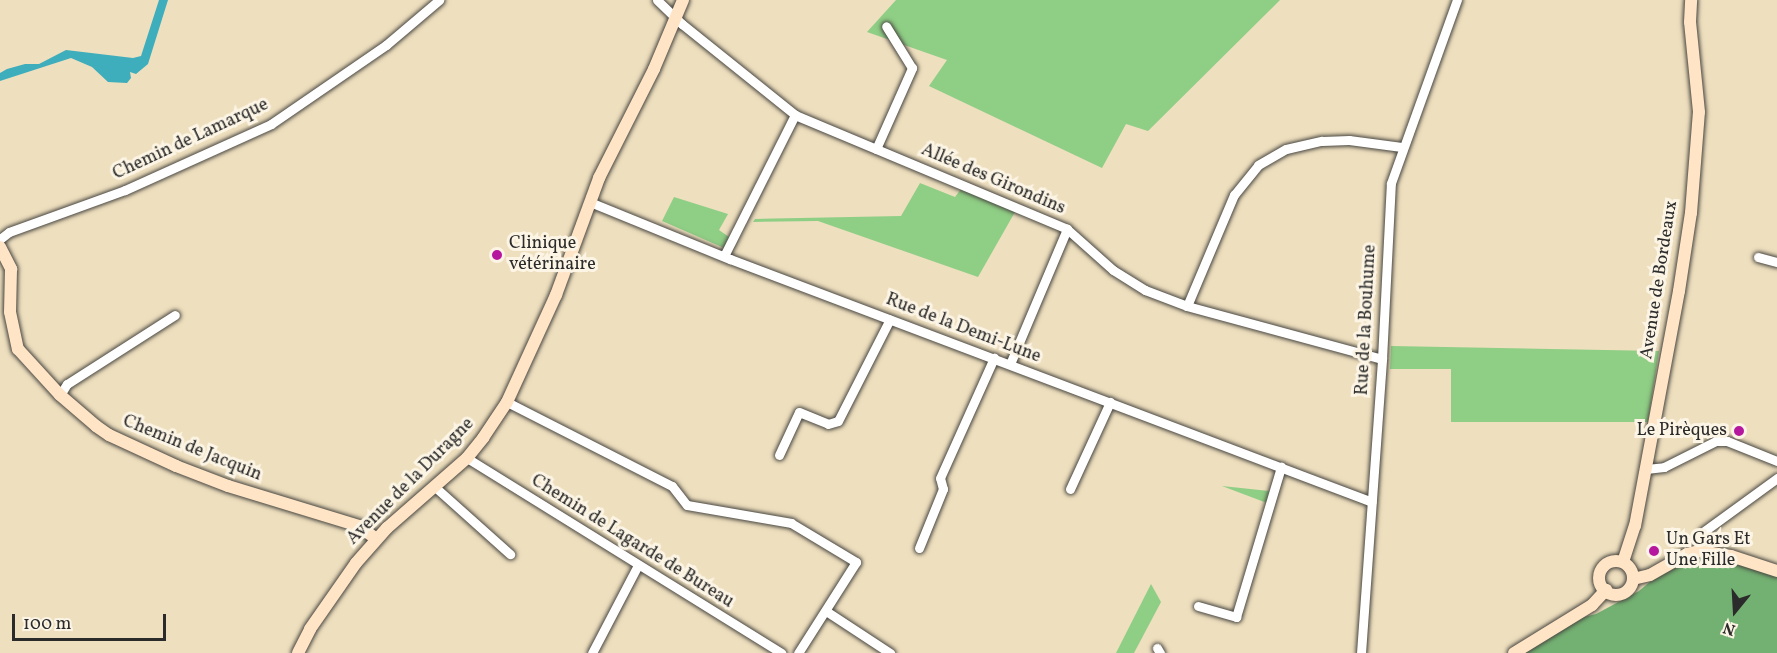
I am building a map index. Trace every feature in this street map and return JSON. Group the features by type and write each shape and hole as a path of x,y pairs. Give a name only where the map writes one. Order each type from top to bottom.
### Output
{"street":[{"name":"Chemin de Lamarque","path":"0,239 9,232 125,190 271,124 386,45 438,0"},
{"path":"657,0 676,18"},
{"name":"Avenue de la Duragne","path":"298,653 310,629 336,590 376,539 466,458 488,432 507,402 548,314 590,202 683,0"},
{"name":"Rue de la Bouhume","path":"1361,653 1382,359 1391,183 1402,147 1457,0"},
{"name":"Avenue de Bordeaux","path":"1623,562 1635,525 1684,262 1696,161 1699,112 1690,22 1691,0"},
{"name":"Allée des Girondins","path":"676,18 795,115 1067,229 1121,275 1146,290 1187,306 1382,359"},
{"path":"876,149 912,68 886,26"},
{"path":"724,256 795,115"},
{"path":"1187,306 1234,195 1258,165 1286,149 1322,141 1349,140 1402,147"},
{"name":"Rue de la Demi-Lune","path":"590,202 724,256 1372,502"},
{"path":"1010,364 1067,229"},
{"name":"Chemin de Jacquin","path":"0,247 11,268 10,312 15,343 25,359 60,395 96,426 124,443 228,486 359,526 376,539"},
{"path":"1758,257 1777,261"},
{"path":"60,395 67,384 175,315"},
{"path":"779,455 799,412 828,424 837,421 890,319"},
{"path":"919,548 943,489 939,478 994,358"},
{"path":"507,402 672,486 687,505 791,523 856,562 798,653"},
{"path":"1070,489 1110,402"},
{"path":"1646,469 1664,467 1716,441 1727,441 1777,461"},
{"name":"Chemin de Lagarde de Bureau","path":"466,458 781,653"},
{"path":"1198,606 1236,617 1281,467"},
{"path":"1699,551 1703,532 1777,478"},
{"path":"435,487 510,554"},
{"path":"1633,579 1650,575 1677,559 1699,551 1731,556 1777,572"},
{"path":"1612,561 1623,562 1631,569 1633,579 1630,587 1623,593 1614,594 1606,590 1600,576 1604,567 1612,561"},
{"path":"592,653 638,565"},
{"path":"1514,653 1592,605 1606,590"},
{"path":"826,611 890,653"}],"green space":[{"path":"896,0 1280,0 1148,131 1126,124 1102,168 929,86 947,60 867,32"},
{"path":"920,183 955,197 961,189 1015,212 978,277 818,221 753,222 755,219 901,216"},
{"path":"674,197 728,214 719,230 729,237 724,248 662,221"},
{"path":"1391,346 1659,351 1648,422 1451,422 1451,369 1390,369"},
{"path":"1222,486 1269,491 1267,503"},
{"path":"1699,551 1777,571 1777,653 1514,653 1567,621 1596,614 1639,591 1677,559"},
{"path":"1151,584 1161,602 1134,653 1116,653"}],"water":[{"path":"159,0 168,0 148,64 136,74 130,72 131,78 127,83 108,82 92,67 71,58 0,81 0,73 7,69 25,64 39,64 66,50 133,58 141,56"}],"place":[{"name":"Clinique vétérinaire","path":"497,255"},
{"name":"Le Pirèques","path":"1739,431"},
{"name":"Un Gars Et Une Fille","path":"1654,551"}]}
